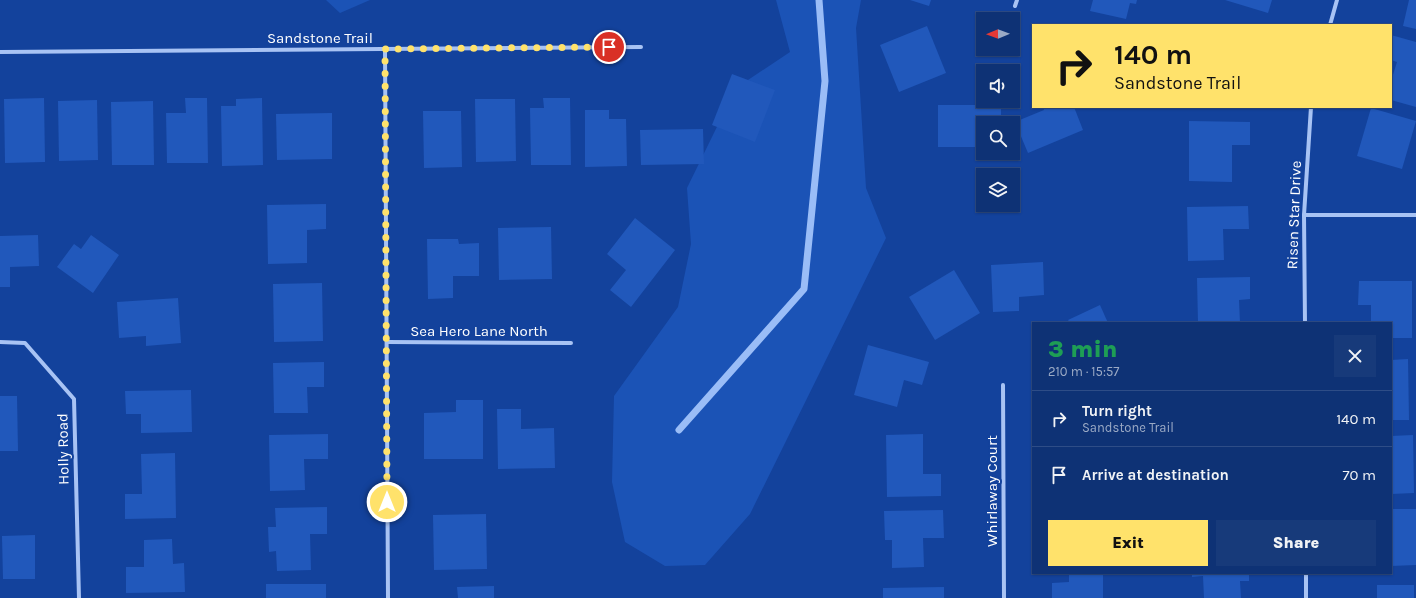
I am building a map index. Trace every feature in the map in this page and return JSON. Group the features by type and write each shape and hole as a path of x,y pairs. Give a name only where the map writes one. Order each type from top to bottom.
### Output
{"street":[{"path":"1015,6 1017,0"},
{"path":"1330,24 1337,0"},
{"name":"Sandstone Trail","path":"0,52 640,47"},
{"path":"385,49 388,598"},
{"name":"Risen Star Drive","path":"1305,322 1304,215 1311,108"},
{"path":"1304,215 1416,215"},
{"name":"Holly Road","path":"0,342 25,343 74,399 79,598"},
{"name":"Sea Hero Lane North","path":"387,342 570,343"},
{"name":"Whirlaway Court","path":"1003,385 1004,598"},
{"path":"1306,574 1306,598"}],"shaded area":[{"path":"326,0 370,0 340,13"},
{"path":"776,0 861,0 856,28 866,188 886,238 750,514 705,565 665,566 625,542 612,482 614,396 678,307 691,244 687,188 736,88 790,52"}],"building":[{"path":"910,0 931,0 929,6"},
{"path":"1093,0 1137,0 1136,4 1130,3 1126,19 1090,11"},
{"path":"1225,0 1272,0 1268,13"},
{"path":"1409,0 1416,0 1416,29 1403,26"},
{"path":"927,26 946,73 899,92 880,45"},
{"path":"1392,35 1416,42 1416,107 1392,100 1392,78 1397,62 1392,60"},
{"path":"732,74 775,90 755,142 712,125"},
{"path":"44,98 45,162 5,163 4,99"},
{"path":"185,98 207,98 208,163 167,163 166,113 186,113"},
{"path":"262,98 263,165 222,166 221,106 236,106 236,99"},
{"path":"543,98 570,98 571,165 531,165 530,108 544,108"},
{"path":"475,99 515,99 516,161 476,162"},
{"path":"97,100 98,160 59,161 58,101"},
{"path":"153,101 154,165 112,165 111,102"},
{"path":"938,105 976,105 976,108 1001,108 1001,116 976,116 976,147 938,147"},
{"path":"1043,108 1074,108 1083,130 1028,153 1020,134 1020,120 1044,110"},
{"path":"1371,108 1416,121 1402,169 1357,156"},
{"path":"585,110 609,110 609,119 626,119 627,166 585,167"},
{"path":"423,111 461,111 462,167 424,168"},
{"path":"332,113 332,159 277,160 276,114"},
{"path":"1189,121 1250,122 1250,145 1232,145 1232,182 1189,181"},
{"path":"703,129 704,164 641,165 640,130"},
{"path":"326,204 326,229 307,230 307,263 268,264 267,205"},
{"path":"1248,206 1249,229 1223,229 1224,260 1188,261 1187,207"},
{"path":"635,218 675,250 631,307 610,290 626,270 607,254"},
{"path":"551,227 552,279 499,280 498,228"},
{"path":"38,235 39,266 10,267 10,287 0,287 0,236"},
{"path":"91,235 119,255 93,293 57,267 74,244 81,249"},
{"path":"427,239 458,239 459,244 479,243 479,276 453,276 453,298 428,299"},
{"path":"1043,262 1044,295 1019,297 1019,311 993,312 991,265"},
{"path":"954,270 980,313 935,340 909,297"},
{"path":"1250,277 1250,299 1239,300 1240,322 1198,322 1197,278"},
{"path":"1359,281 1412,281 1412,338 1392,338 1392,322 1371,322 1371,305 1358,305"},
{"path":"322,283 323,341 274,342 273,284"},
{"path":"178,298 181,343 146,346 146,336 119,338 117,302"},
{"path":"1100,305 1108,322 1069,322 1068,320"},
{"path":"868,345 929,362 922,385 904,380 897,407 854,395"},
{"path":"1408,359 1409,420 1392,420 1392,360"},
{"path":"324,362 324,387 307,387 308,413 274,413 273,363"},
{"path":"191,390 192,432 141,433 141,414 126,414 125,391"},
{"path":"0,396 17,396 18,451 0,451"},
{"path":"456,400 483,400 483,459 424,459 424,413 456,412"},
{"path":"497,409 521,409 521,429 554,428 555,468 498,469"},
{"path":"328,434 328,459 304,459 305,490 270,491 269,435"},
{"path":"923,434 923,474 941,474 941,496 887,497 886,435"},
{"path":"1413,435 1414,493 1392,494 1392,436"},
{"path":"175,453 176,518 125,519 125,494 142,494 141,454"},
{"path":"327,507 327,534 310,534 311,570 277,571 276,551 269,552 268,527 276,527 275,508"},
{"path":"1392,509 1416,509 1416,565 1392,566"},
{"path":"943,510 944,538 923,538 924,567 892,568 892,540 885,540 884,511"},
{"path":"486,514 487,569 434,570 433,515"},
{"path":"35,535 35,579 3,579 2,536"},
{"path":"172,539 173,564 184,563 185,592 126,593 126,567 144,567 144,540"},
{"path":"1069,574 1103,574 1103,598 1052,598 1052,583 1069,582"},
{"path":"1192,574 1249,574 1249,581 1240,581 1241,598 1204,598 1203,576 1192,577"},
{"path":"266,584 326,584 326,598 266,598"},
{"path":"1377,585 1414,585 1414,598 1377,598"},
{"path":"494,586 494,598 458,598 457,587"},
{"path":"944,587 944,598 883,598 883,588"}],"waterway":[{"path":"679,430 804,289 825,81 819,0"}],"route":[{"path":"387,502 385,49 609,47"}]}
